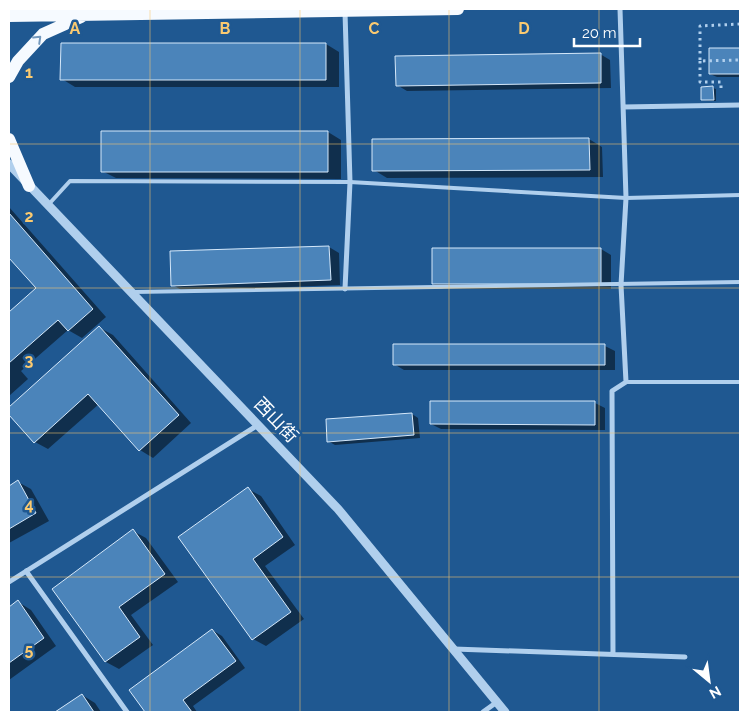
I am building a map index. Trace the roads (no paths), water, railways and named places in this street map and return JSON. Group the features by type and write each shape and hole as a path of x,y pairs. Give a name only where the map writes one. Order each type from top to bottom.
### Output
{"main road":[{"path":"9,16 458,9"},
{"path":"9,78 18,61 43,34 89,14"},
{"path":"9,138 29,186"}],"street":[{"path":"612,654 612,390 626,382 622,285 626,198 620,9"},
{"path":"345,10 350,182 345,289"},
{"path":"623,107 740,105"},
{"name":"西山街","path":"9,164 338,509 505,712"},
{"path":"9,582 258,425"},
{"path":"26,571 127,712"},
{"path":"454,649 685,657"},
{"path":"483,712 497,702"}],"lane":[{"path":"48,206 70,181 350,182 626,198 740,195"},
{"path":"130,292 740,282"},
{"path":"626,382 740,382"}]}
